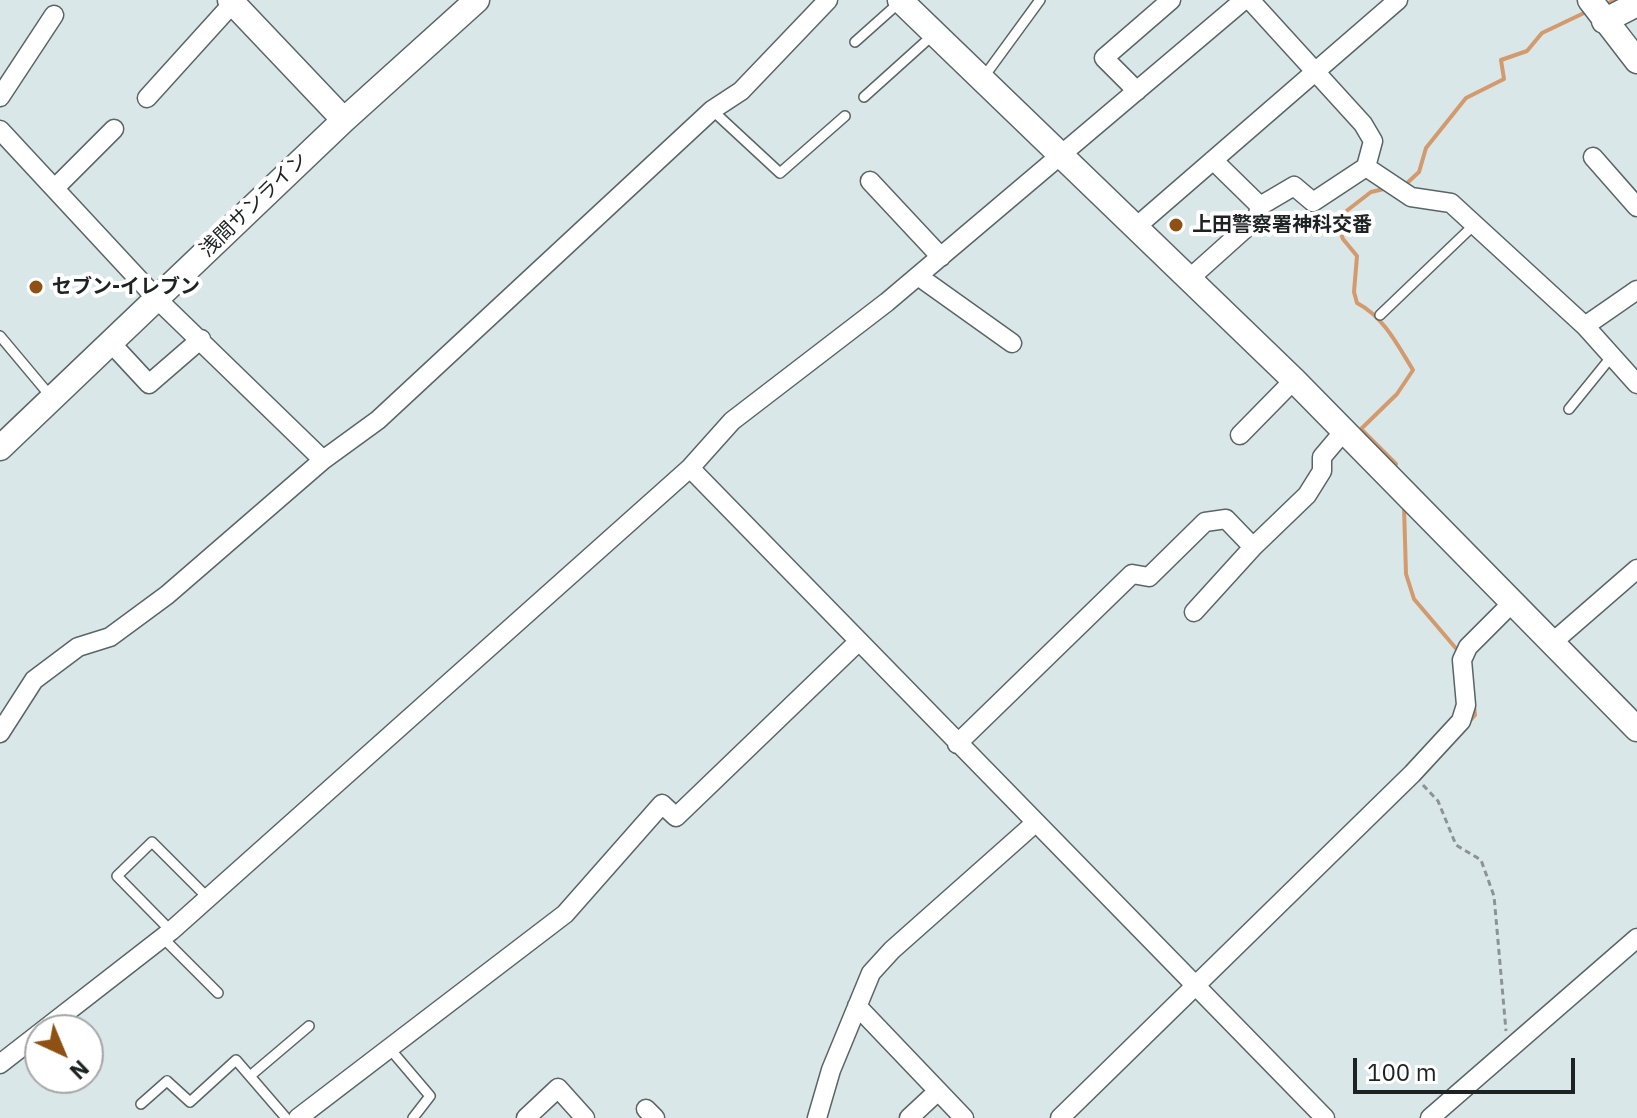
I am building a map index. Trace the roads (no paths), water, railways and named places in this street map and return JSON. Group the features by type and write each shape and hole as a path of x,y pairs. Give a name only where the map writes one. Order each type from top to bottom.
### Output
{"street":[{"name":"浅間サンライン","path":"0,448 344,120 477,0"},
{"path":"0,733 34,680 78,647 110,637 167,595 323,460 378,420 712,110 741,91 828,0"},
{"path":"1137,91 1104,58 1171,0"},
{"path":"0,1064 166,934 690,468 732,421 918,276 1247,0 1316,71 1363,124 1373,141 1366,167 1313,202 1294,186 1260,206 1257,218 1189,279"},
{"path":"1136,227 1398,0"},
{"path":"1590,0 1637,61"},
{"path":"147,98 231,1 344,120"},
{"path":"900,1 1294,380 1637,729"},
{"path":"1604,21 1637,4"},
{"path":"0,97 54,15"},
{"path":"55,188 114,129"},
{"path":"1,132 157,299 323,460"},
{"path":"1593,157 1637,207"},
{"path":"1213,160 1260,206"},
{"path":"1366,167 1411,197 1451,203 1585,326 1637,384"},
{"path":"870,181 941,257"},
{"path":"918,276 1012,343"},
{"path":"1585,326 1637,290"},
{"path":"110,342 149,384 201,339"},
{"path":"1240,435 1294,380"},
{"path":"1194,612 1254,546 1307,495 1322,471 1322,457 1344,431"},
{"path":"690,468 1034,824 1325,1118"},
{"path":"957,744 1132,574 1149,577 1205,522 1226,519 1254,546"},
{"path":"1553,642 1637,569"},
{"path":"1060,1118 1412,774 1461,721 1466,705 1462,660 1468,647 1513,602"},
{"path":"298,1118 565,914 662,804 676,817 858,642"},
{"path":"817,1118 871,973 892,950 1034,824"},
{"path":"1430,1118 1637,938"},
{"path":"857,1006 964,1118"},
{"path":"526,1118 558,1088 585,1118"},
{"path":"909,1118 938,1091"}],"lane":[{"path":"982,79 1040,0"},
{"path":"855,42 900,1"},
{"path":"864,97 934,34"},
{"path":"712,110 780,173 845,116"},
{"path":"1380,315 1474,225"},
{"path":"0,336 52,398"},
{"path":"1569,409 1612,356"},
{"path":"207,897 152,842 117,876 218,993"},
{"path":"250,1076 309,1026"},
{"path":"390,1049 430,1096 413,1118"},
{"path":"141,1104 167,1081 190,1102 236,1060 286,1118"}],"waterway":[{"path":"1609,3 1614,0"},
{"path":"1405,185 1419,172 1426,148 1466,98 1504,79 1501,60 1527,51 1542,33 1584,13"},
{"path":"1388,188 1371,192 1336,219 1343,239 1357,256 1354,292 1357,303 1383,324 1413,370 1397,394 1361,429 1396,464 1392,468"},
{"path":"1404,507 1406,574 1414,599 1459,652"},
{"path":"1469,722 1475,715 1474,705"},
{"path":"1419,779 1432,765"}],"place":[{"name":"上田警察署神科交番","path":"1176,225"},
{"name":"セブン-イレブン","path":"36,287"}]}
